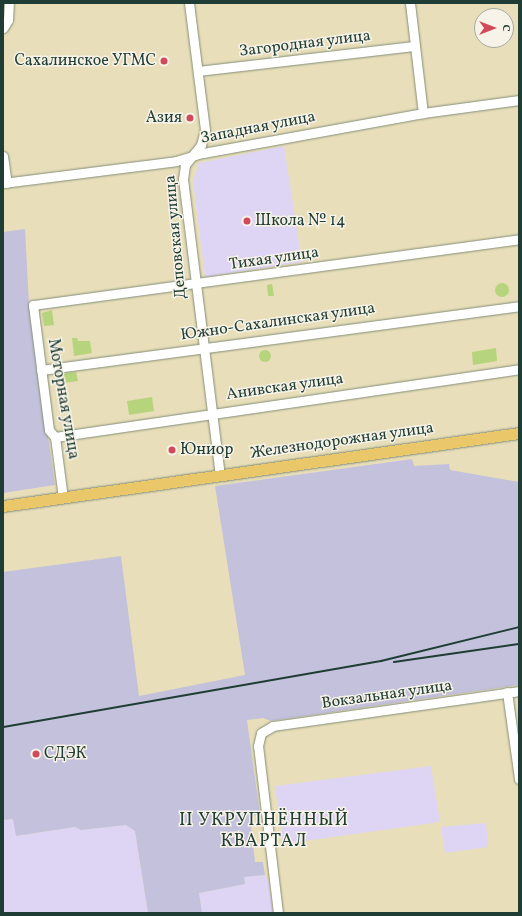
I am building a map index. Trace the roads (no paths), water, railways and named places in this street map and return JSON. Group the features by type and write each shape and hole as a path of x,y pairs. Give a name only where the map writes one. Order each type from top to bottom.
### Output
{"main road":[{"name":"Железнодорожная улица","path":"3,506 220,474 519,434"}],"street":[{"path":"3,28 8,20 9,3"},
{"name":"Деповская улица","path":"189,3 205,130 201,144 190,157 185,166 183,179 202,348 220,474"},
{"path":"410,3 423,112"},
{"name":"Загородная улица","path":"198,71 414,46"},
{"name":"Западная улица","path":"5,183 190,157 423,112 519,100"},
{"path":"3,156 5,183"},
{"name":"Тихая улица","path":"33,305 519,239"},
{"name":"Моторная улица","path":"33,305 49,430 55,437 63,498"},
{"name":"Южно-Сахалинская улица","path":"41,370 519,306"},
{"name":"Анивская улица","path":"55,437 211,412 519,369"},
{"name":"Вокзальная улица","path":"278,913 258,746 261,733 273,726 519,691"},
{"path":"507,692 519,779"}],"railway":[{"path":"3,727 381,661 519,627"},
{"path":"394,662 519,644"}],"place":[{"name":"Сахалинское УГМС","path":"164,61"},
{"name":"Азия","path":"190,118"},
{"name":"Школа № 14","path":"247,221"},
{"name":"Юниор","path":"172,450"},
{"name":"СДЭК","path":"36,754"}],"district":[{"name":"II УКРУПНЁННЫЙ КВАРТАЛ","path":"264,832"}]}
